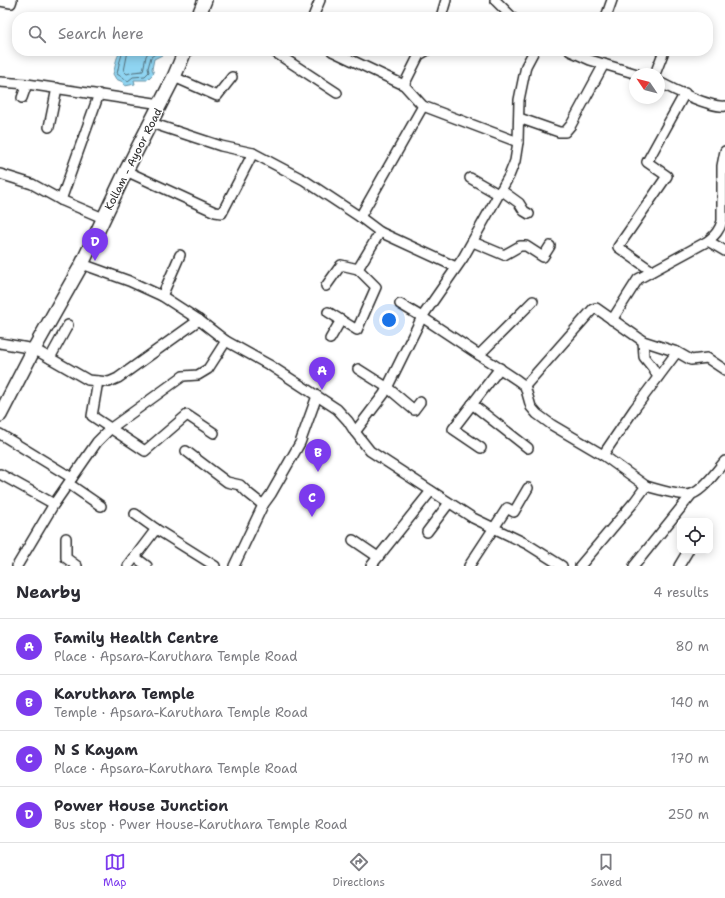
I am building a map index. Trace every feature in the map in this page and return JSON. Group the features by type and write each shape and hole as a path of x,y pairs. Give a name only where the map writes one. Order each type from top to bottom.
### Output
{"main road":[{"path":"203,12 205,0"},
{"name":"Kollam - Ayoor Road","path":"0,415 34,349 82,264 126,170 161,104 183,56"}],"street":[{"path":"0,1 11,3 12,0"},
{"path":"315,12 320,0"},
{"path":"442,12 446,0"},
{"path":"494,0 507,12"},
{"path":"608,12 612,0"},
{"path":"281,56 337,93"},
{"path":"343,56 404,85 423,106 518,142"},
{"path":"404,85 418,56"},
{"path":"355,432 388,388 422,317 473,242 515,161 518,142 519,100 526,66 531,56"},
{"path":"593,56 604,64 629,72"},
{"path":"657,68 662,56"},
{"path":"519,118 559,132 564,132 571,125 604,64"},
{"path":"174,77 217,96 232,77"},
{"path":"0,82 57,88 161,104"},
{"path":"22,98 27,84"},
{"path":"665,85 712,105 720,107 725,106"},
{"path":"49,127 57,88"},
{"path":"652,271 618,246 667,176 647,162 685,93"},
{"path":"61,200 99,94"},
{"path":"360,217 423,106"},
{"path":"151,123 221,146 253,153 304,180 380,232 456,267"},
{"path":"612,320 638,279 708,241 720,228 722,220 722,166 725,152"},
{"path":"126,170 216,212 222,213 253,153"},
{"path":"0,174 32,184 61,200 103,218"},
{"path":"470,178 519,203 524,211 529,214"},
{"path":"358,269 380,232"},
{"path":"708,241 725,251"},
{"path":"473,242 504,255 520,246 526,246 543,257 550,246"},
{"path":"162,296 180,255"},
{"path":"82,264 129,281 162,296 199,320 226,341 270,366 337,409 348,421 370,451 473,518 527,544 562,566"},
{"path":"326,286 341,265 358,269 376,287 357,330 328,312"},
{"path":"479,355 533,301"},
{"path":"400,304 500,368 525,386 531,407 537,414 552,425 603,454 646,486 671,493 692,494"},
{"path":"525,386 593,309 596,308 643,341 677,352 691,360 707,358 725,370"},
{"path":"0,343 34,349 88,380 109,382 118,378 199,320"},
{"path":"330,338 341,320"},
{"path":"50,358 68,325"},
{"path":"18,566 54,504 97,442 111,428 183,376 198,375 208,369 226,341"},
{"path":"643,341 644,358 658,377"},
{"path":"603,454 677,352"},
{"path":"481,448 453,429 500,368"},
{"path":"358,369 388,388 414,410 420,402"},
{"path":"98,381 92,416 145,451 188,415 214,433"},
{"path":"234,566 263,506 300,443 317,396"},
{"path":"472,404 528,448"},
{"path":"0,434 70,481 101,506"},
{"path":"186,451 227,482 240,485 263,506"},
{"path":"634,566 692,494 705,485 725,461"},
{"path":"0,474 54,504"},
{"path":"580,566 646,486"},
{"path":"469,566 507,508 514,512 528,488"},
{"path":"371,566 432,490"},
{"path":"427,532 449,503"},
{"path":"134,514 215,566"},
{"path":"128,566 156,529"},
{"path":"66,538 66,558 77,566"},
{"path":"353,540 378,557"},
{"path":"679,566 686,554"},
{"path":"135,557 147,566"}],"water":[{"path":"118,56 160,56 154,59 152,69 154,73 147,80 134,80 135,84 125,86 123,82 116,79 113,74"}],"place":[{"name":"Power House Junction","path":"95,261"},
{"name":"Family Health Centre","path":"322,390"},
{"name":"Karuthara Temple","path":"318,472"},
{"name":"N S Kayam","path":"312,517"}]}
